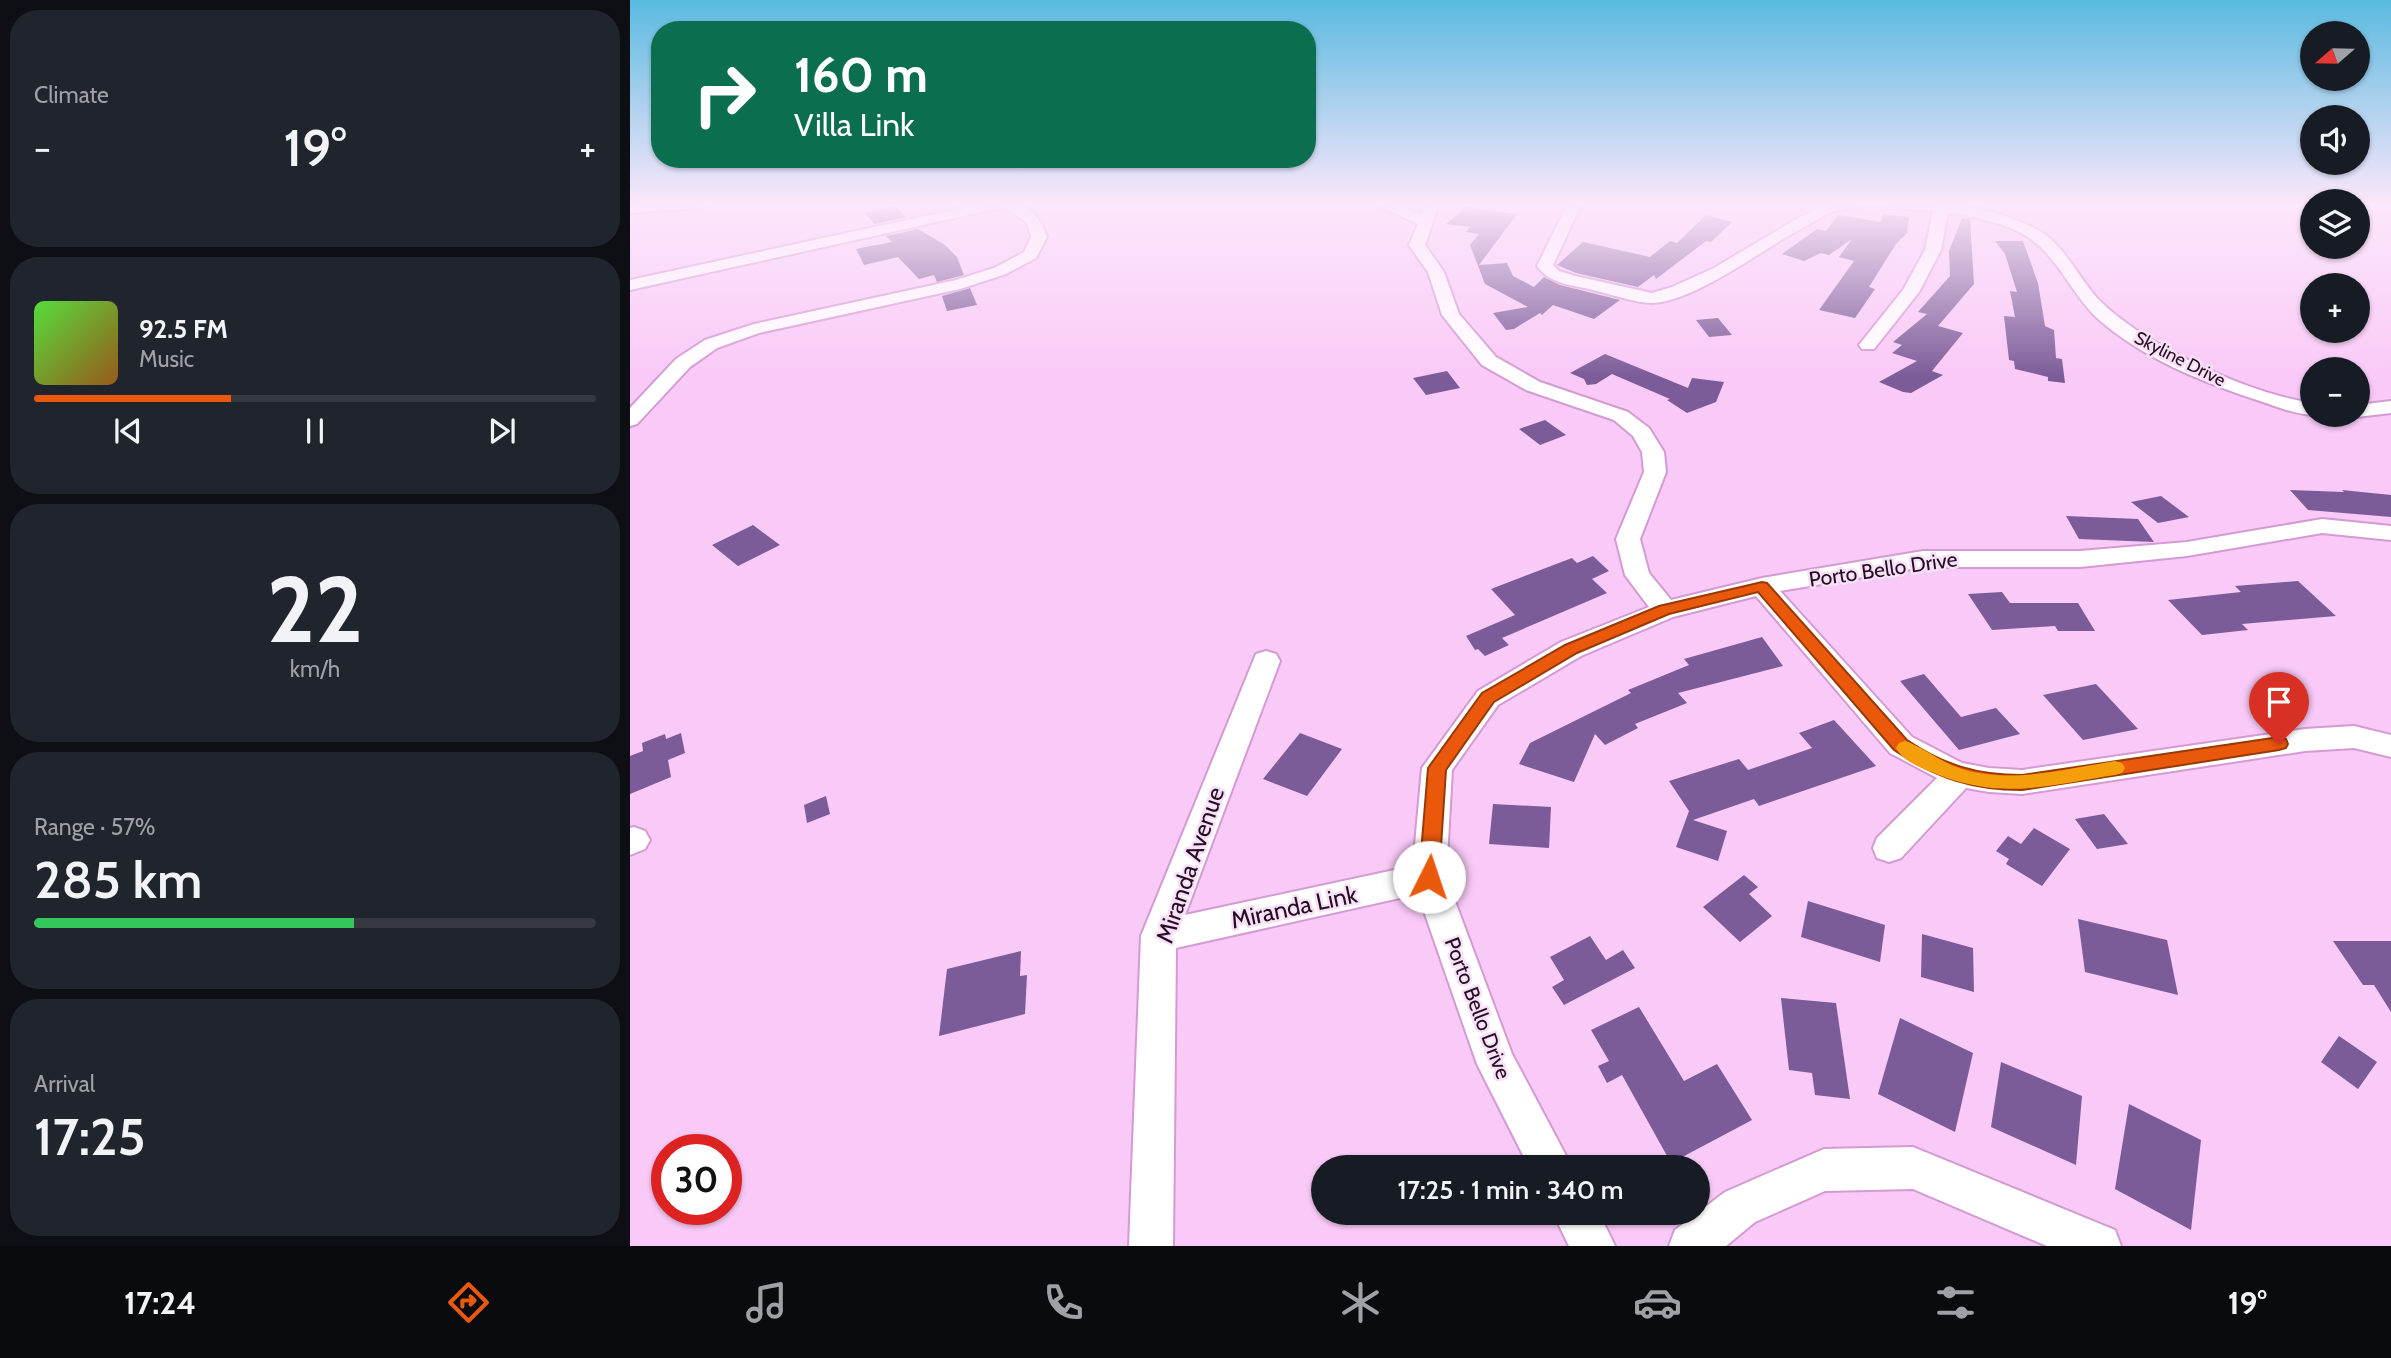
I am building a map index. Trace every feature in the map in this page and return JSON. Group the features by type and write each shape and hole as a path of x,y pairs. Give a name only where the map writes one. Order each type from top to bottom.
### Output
{"street":[{"path":"630,285 739,261"},
{"path":"630,420 688,358 721,340 754,329 960,284 1000,271 1018,261"},
{"path":"1428,261 1436,272 1451,315 1489,360 1533,386 1621,416 1642,432 1653,452 1655,472 1628,539 1637,575 1665,610"},
{"path":"1547,261 1545,266 1553,274 1570,281 1653,298 1678,291 1736,261"},
{"path":"1868,345 1911,292 1927,261"},
{"name":"Skyline Drive","path":"2061,261 2086,296 2122,329 2187,365 2237,387 2300,405"},
{"path":"2370,409 2391,407"},
{"name":"Porto Bello Drive","path":"1545,1155 1496,1064 1429,877 1437,768 1488,698 1571,649 1665,610 1762,586 1923,559 2080,559 2187,549 2322,526 2391,533"},
{"path":"1762,586 1901,745 1927,763 1958,776 1991,783 2022,782 2305,740 2354,737 2391,747"},
{"name":"Miranda Avenue","path":"1151,1246 1159,936 1266,661"},
{"path":"1889,848 1958,776"},
{"name":"Miranda Link","path":"1159,936 1429,877"},
{"path":"1691,1246 1740,1208 1824,1170 1913,1168 2099,1246"},
{"path":"1582,1225 1593,1246"}],"building":[{"path":"862,261 880,261 864,265"},
{"path":"902,261 959,261 964,275 937,282 934,275 919,279"},
{"path":"1476,261 1482,261 1479,265 1507,263 1513,276 1534,287 1544,277 1560,285 1620,300 1594,319 1553,305 1542,315 1540,313 1514,329 1506,330 1493,313 1528,307 1485,284"},
{"path":"1561,261 1679,261 1656,279 1654,275 1638,287 1576,273 1557,265"},
{"path":"1854,261 1885,261 1869,287 1875,289 1855,318 1819,310"},
{"path":"1949,261 1973,261 1974,284 1938,326 1963,333 1932,371 1943,375 1911,393 1879,382 1917,361 1892,353 1902,345 1893,342 1927,314 1918,312 1950,276"},
{"path":"2007,261 2030,261 2038,283 2045,326 2054,330 2056,358 2062,359 2065,383 2048,381 2048,377 2015,369 2014,361 2009,360 2004,316 2015,317 2010,291 2017,292"},
{"path":"970,288 977,305 947,311 942,296"},
{"path":"1718,318 1732,335 1709,337 1696,320"},
{"path":"1605,354 1688,388 1692,378 1724,382 1716,402 1687,413 1667,400 1670,399 1612,374 1596,384 1587,385 1584,379 1570,373"},
{"path":"1447,371 1460,388 1426,395 1413,378"},
{"path":"1545,420 1566,435 1540,445 1519,429"},
{"path":"2290,490 2344,492 2342,490 2391,495 2391,517 2308,510"},
{"path":"2161,496 2189,517 2158,523 2131,502"},
{"path":"2066,516 2138,519 2154,542 2079,539"},
{"path":"753,525 780,545 738,566 712,545"},
{"path":"1593,556 1609,571 1592,579 1607,593 1502,638 1509,645 1485,656 1478,649 1475,650 1466,636 1515,615 1491,589 1572,558 1577,563"},
{"path":"2298,581 2336,616 2242,624 2248,630 2202,635 2168,600 2241,592 2235,586"},
{"path":"2002,592 2010,603 2078,603 2095,631 2058,631 2055,626 1992,630 1968,594"},
{"path":"1762,637 1783,666 1678,693 1687,703 1635,724 1638,728 1605,745 1595,734 1574,782 1519,764 1530,743 1631,693 1628,690 1689,665 1684,659"},
{"path":"1924,674 1961,717 1996,708 2020,734 1959,750 1900,681"},
{"path":"2096,684 2138,729 2083,740 2043,695"},
{"path":"1834,720 1876,766 1759,806 1754,799 1693,820 1727,831 1718,861 1676,847 1689,811 1669,781 1739,759 1748,770 1812,748 1799,733"},
{"path":"681,733 685,753 668,760 671,777 630,794 630,756 643,751 642,743 665,734 666,739"},
{"path":"1300,733 1342,749 1307,796 1263,779"},
{"path":"826,796 830,814 807,823 804,805"},
{"path":"1493,804 1551,807 1549,848 1489,844"},
{"path":"2104,814 2128,844 2097,849 2075,819"},
{"path":"2034,828 2070,849 2042,886 2006,864 2009,859 1996,851 2008,836 2021,844"},
{"path":"1744,875 1758,887 1749,894 1772,916 1740,942 1703,907"},
{"path":"1808,901 1885,925 1880,962 1801,937"},
{"path":"2078,919 2167,940 2178,995 2085,972"},
{"path":"1922,934 1973,948 1974,992 1921,977"},
{"path":"1590,936 1606,960 1623,950 1635,968 1564,1005 1552,987 1564,980 1550,957"},
{"path":"2333,941 2391,941 2391,1012 2374,985 2363,985"},
{"path":"1021,951 1020,976 1027,975 1025,1014 939,1036 947,969"},
{"path":"1781,998 1836,1003 1850,1099 1815,1095 1812,1073 1789,1070"},
{"path":"1639,1007 1684,1081 1717,1064 1752,1120 1686,1155 1667,1155 1622,1075 1607,1083 1598,1066 1609,1061 1591,1030"},
{"path":"1900,1018 1973,1053 1955,1132 1878,1094"},
{"path":"2339,1036 2377,1062 2358,1089 2321,1062"},
{"path":"2001,1062 2082,1096 2076,1165 1991,1127"},
{"path":"2129,1104 2201,1140 2191,1230 2115,1189"}],"slow traffic":[{"path":"1905,748 1927,763 1958,776 1991,783 2022,782 2115,768"}],"route":[{"path":"1429,877 1437,768 1488,698 1571,649 1665,610 1762,586 1901,745 1927,763 1958,776 1991,783 2022,782 2279,744"}]}
